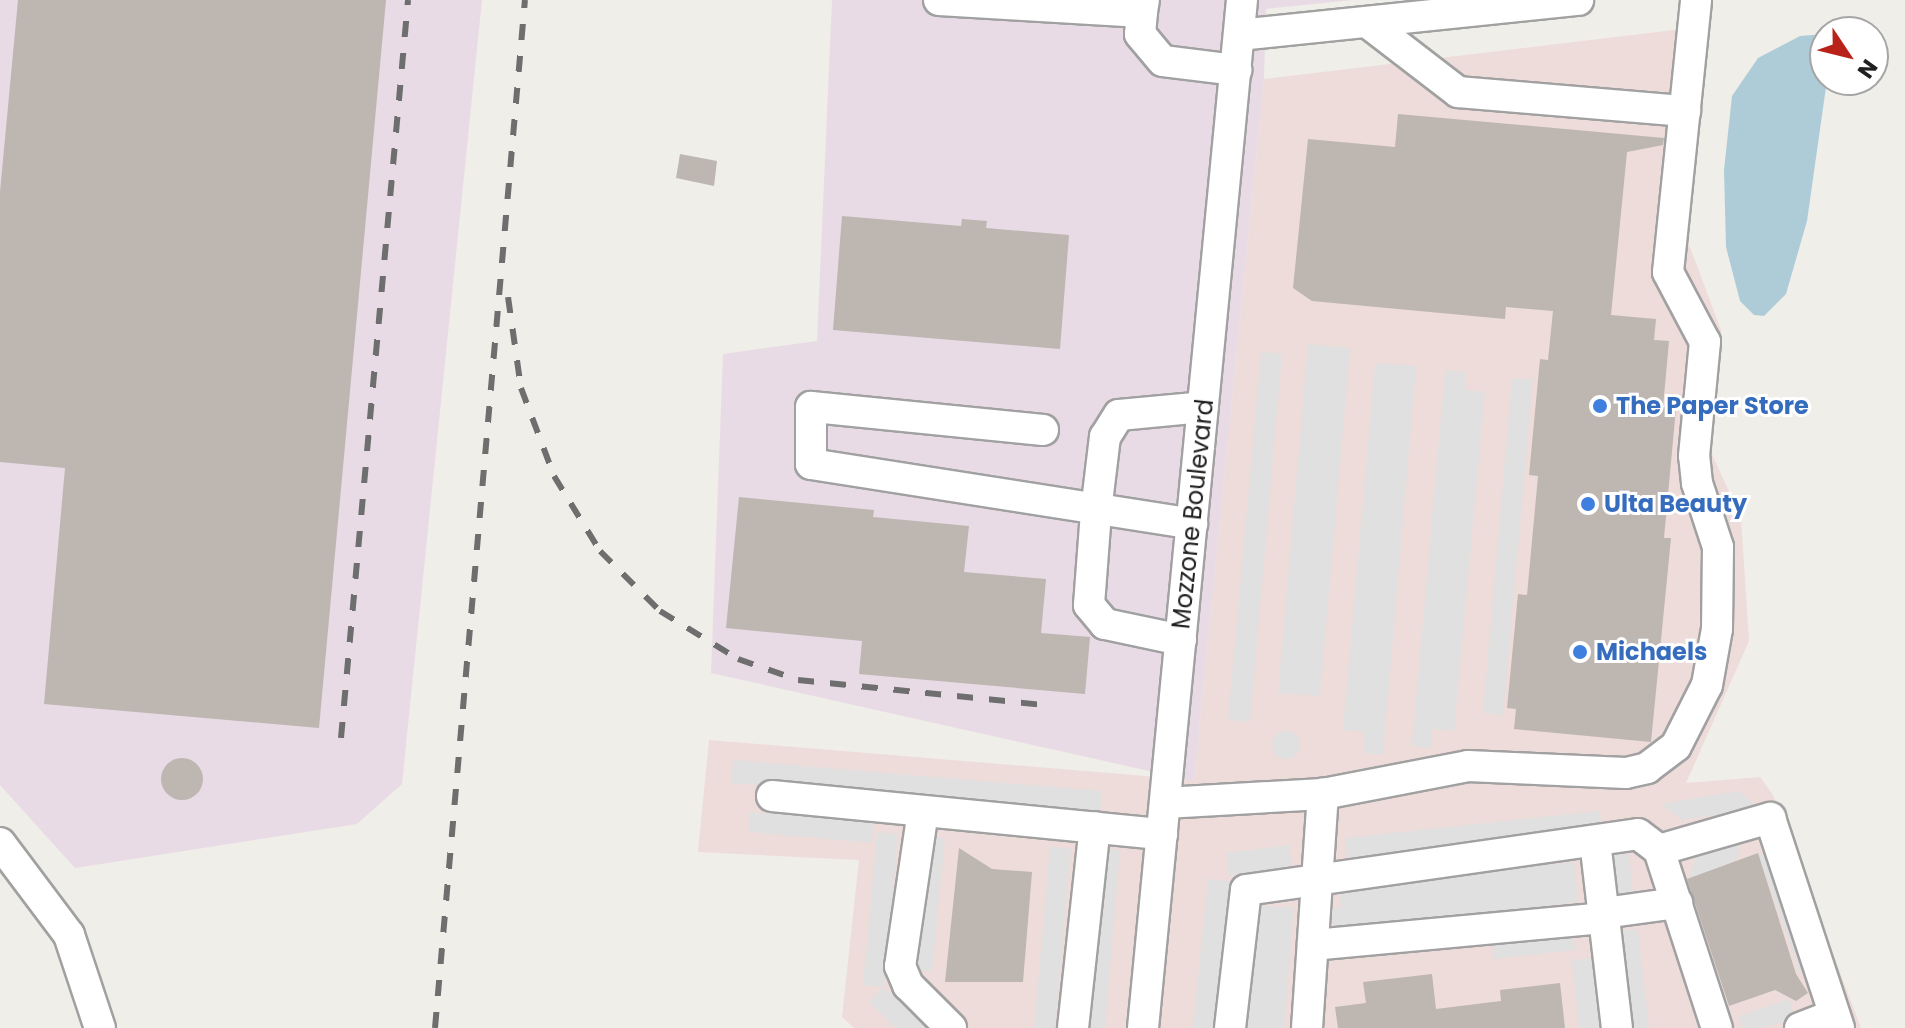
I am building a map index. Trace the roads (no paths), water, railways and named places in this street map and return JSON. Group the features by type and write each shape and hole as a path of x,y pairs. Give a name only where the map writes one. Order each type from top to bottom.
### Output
{"street":[{"path":"939,0 1143,6 1140,34 1163,61 1236,70"},
{"name":"Mozzone Boulevard","path":"1143,1028 1242,0"},
{"path":"1239,35 1367,22 1458,7 1578,0"},
{"path":"1165,803 1323,794 1468,766 1626,773 1666,758 1693,718 1707,685 1717,629 1718,547 1697,483 1694,456 1705,342 1668,272 1696,0"},
{"path":"1367,22 1458,92 1685,111"},
{"path":"1043,430 811,407 811,464 1192,524"},
{"path":"1181,640 1105,624 1089,605 1096,511 1105,437 1119,415 1203,407"},
{"path":"1307,1028 1323,794"},
{"path":"772,796 1162,834"},
{"path":"923,811 900,966 908,985 951,1028"},
{"path":"1659,850 1770,818 1836,1022 1800,1028"},
{"path":"1073,1028 1095,827"},
{"path":"1230,1028 1246,890 1638,834 1659,850 1717,1028"},
{"path":"1595,841 1617,1028"},
{"path":"0,843 69,935 100,1028"},
{"path":"1313,945 1604,916 1677,903"}],"water":[{"path":"1809,35 1809,96 1825,96 1807,221 1786,294 1764,316 1754,315 1740,301 1726,247 1724,170 1732,96 1758,58 1800,36"}],"railway":[{"path":"341,738 408,0"},
{"path":"435,1028 525,0"},
{"path":"508,297 521,388 554,476 600,551 660,611 738,659 798,680 1043,705"}],"place":[{"name":"The Paper Store","path":"1600,406"},
{"name":"Ulta Beauty","path":"1588,504"},
{"name":"Michaels","path":"1580,652"}]}
